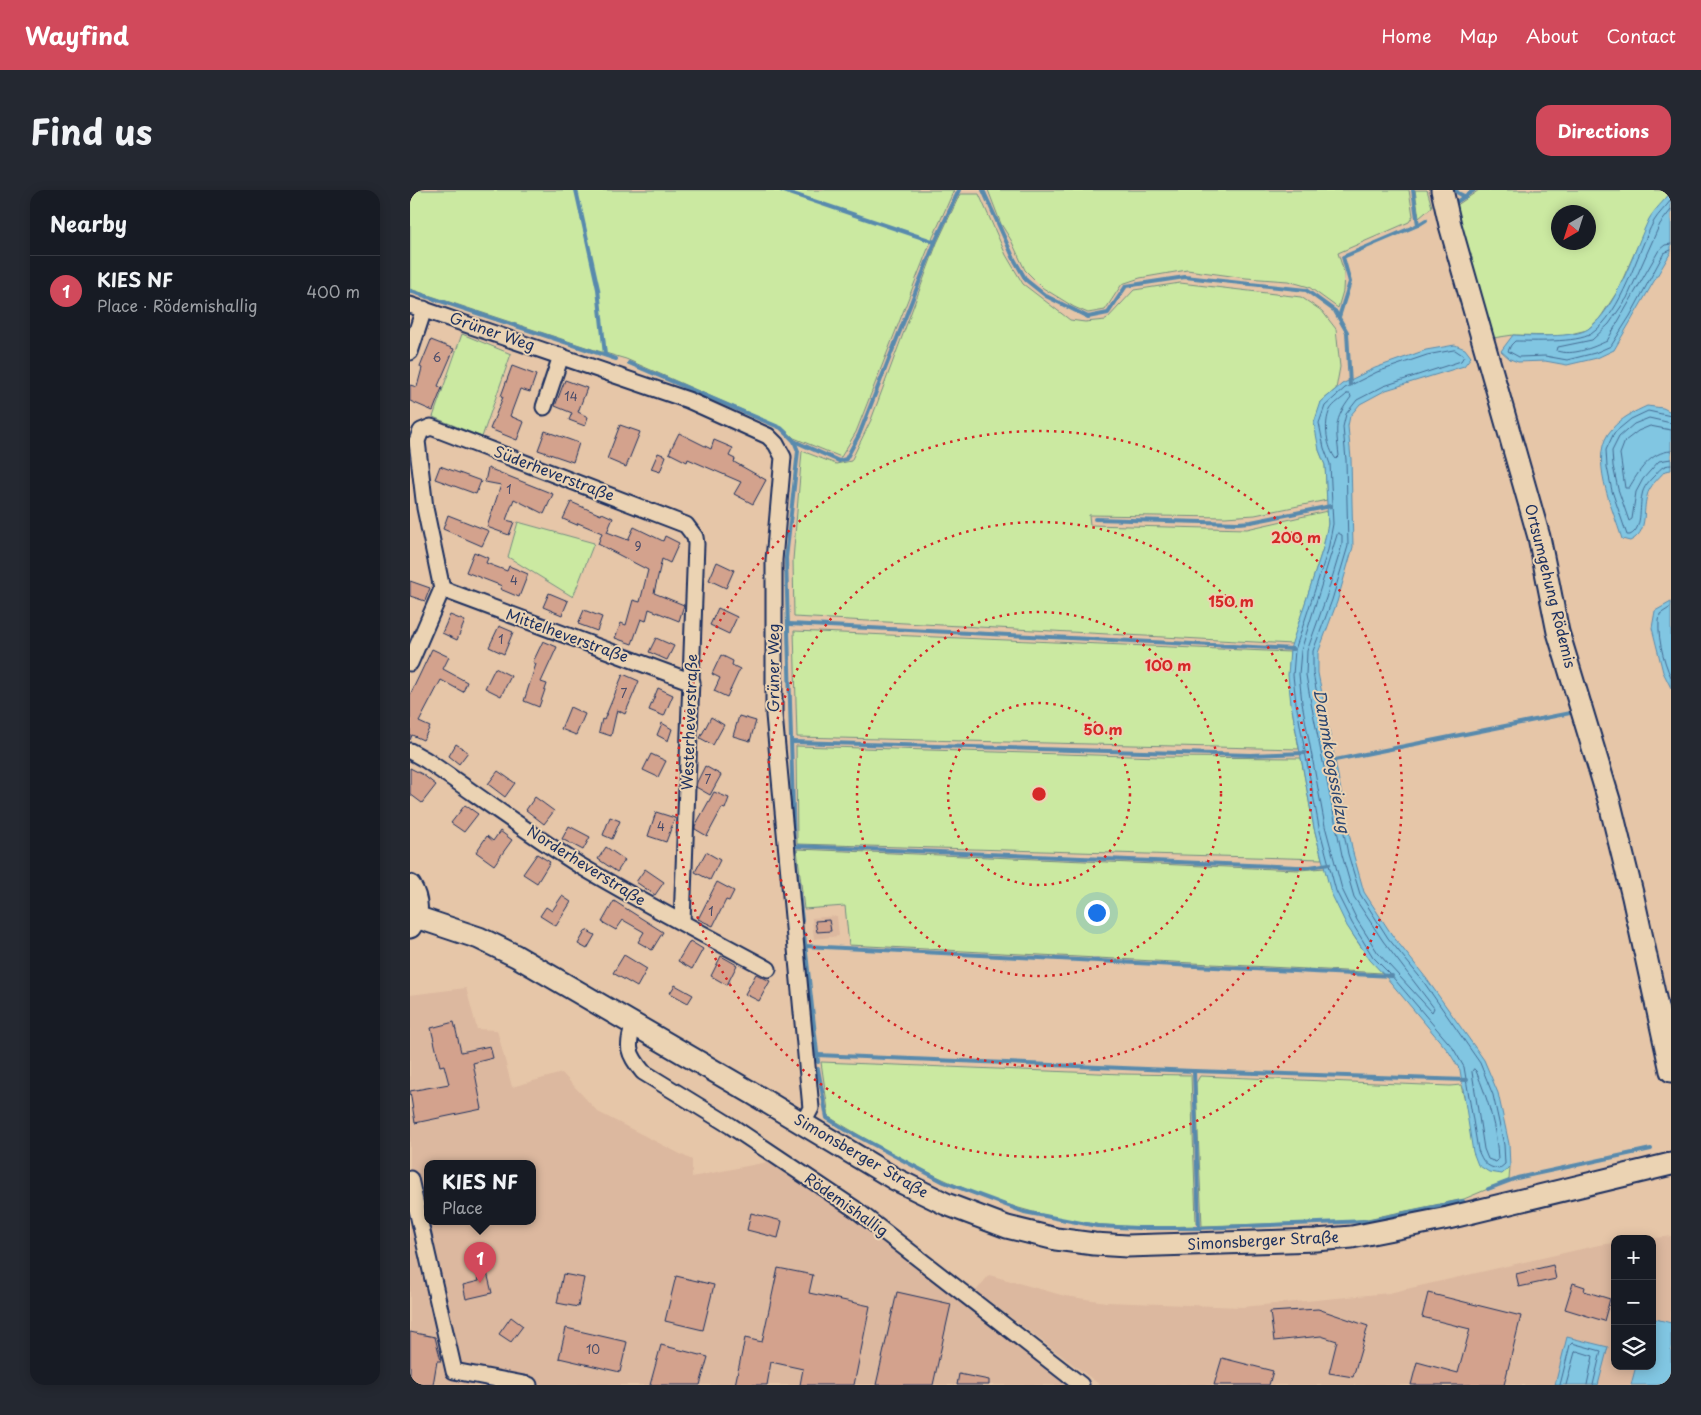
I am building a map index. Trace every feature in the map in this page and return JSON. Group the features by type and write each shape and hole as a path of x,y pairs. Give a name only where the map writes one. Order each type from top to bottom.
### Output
{"main road":[{"name":"Ortsumgehung Rödemis","path":"1442,190 1450,225 1539,537 1558,632 1609,800 1633,897 1671,1071"},
{"path":"410,886 416,899 413,922"},
{"name":"Simonsberger Straße","path":"413,922 479,938 501,949 634,1024 895,1179 946,1204 1007,1227 1056,1239 1127,1246 1316,1240 1352,1237 1448,1218 1671,1164"}],"street":[{"name":"Grüner Weg","path":"410,352 417,307 688,400 768,436 776,444 782,457 774,560 774,715 811,1108 803,1123"},
{"path":"544,408 561,356"},
{"name":"Süderheverstraße","path":"442,589 425,508 417,440 422,431 430,427 686,526"},
{"name":"Westerheverstraße","path":"682,922 696,544 695,536 686,526"},
{"path":"410,662 442,589"},
{"name":"Mittelheverstraße","path":"442,589 692,682"},
{"name":"Norderheverstraße","path":"410,751 578,864 657,910 768,969"},
{"name":"Rödemishallig","path":"634,1024 628,1042 633,1060 643,1072 731,1126 854,1208 1081,1385"},
{"path":"410,1179 455,1378 529,1385"}],"shaded area":[{"path":"837,916 839,936 814,939 812,918"},
{"path":"466,988 477,1029 497,1030 512,1087 562,1073 598,1112 692,1160 692,1177 777,1160 858,1215 1069,1385 410,1385 410,995"},
{"path":"1671,1236 1671,1385 1100,1385 976,1291 989,1275 1065,1296 1106,1302 1242,1307 1389,1293 1611,1244 1611,1370 1656,1370 1656,1238"}],"green space":[{"path":"410,190 954,190 929,246 856,432 841,457 794,438 783,428 626,359 410,289"},
{"path":"988,190 1409,190 1413,216 1409,222 1338,253 1344,272 1343,291 1338,308 1309,287 1288,281 1246,278 1187,270 1140,278 1122,284 1105,310 1088,313 1074,307 1043,288 1025,270 1001,224"},
{"path":"1415,190 1427,190 1432,207 1419,218"},
{"path":"1479,190 1671,190 1650,218 1617,292 1600,318 1587,330 1562,336 1513,335 1486,339 1450,210"},
{"path":"960,194 979,194 1006,255 1023,284 1070,320 1085,322 1106,320 1134,290 1180,283 1301,297 1322,311 1336,329 1340,367 1336,389 1321,402 1319,450 1325,465 1327,500 1255,515 1225,517 1089,515 1090,525 1247,529 1327,511 1328,524 1323,548 1292,644 794,617 793,560 802,451 836,464 851,461 871,420 937,243"},
{"path":"462,334 511,354 482,437 433,417"},
{"path":"518,522 594,543 573,597 508,557"},
{"path":"794,631 1290,652 1290,689 1299,749 797,737"},
{"path":"796,746 1161,757 1301,758 1314,828 1322,859 797,844"},
{"path":"797,849 1299,870 1325,868 1334,897 1347,924 1363,950 1383,973 849,945 845,906 804,909"},
{"path":"821,1062 1191,1075 1196,1223 1193,1226 1153,1227 1087,1223 1052,1217 1018,1208 953,1184 921,1169 829,1117"},
{"path":"1200,1076 1461,1085 1466,1106 1501,1174 1510,1167 1509,1180 1464,1199 1367,1219 1202,1226 1196,1083"}],"water":[{"path":"1671,192 1671,252 1614,350 1597,358 1567,365 1545,361 1518,362 1510,359 1501,351 1513,335 1552,336 1573,334 1588,329 1598,320 1616,294 1649,219"},
{"name":"Dammkoogssielzug","path":"1455,345 1465,349 1471,357 1464,366 1386,390 1360,404 1350,416 1348,426 1351,459 1353,547 1337,602 1318,653 1318,673 1353,853 1364,892 1392,935 1426,978 1484,1060 1498,1093 1509,1144 1510,1167 1502,1174 1489,1172 1478,1165 1473,1152 1460,1070 1449,1052 1370,960 1347,926 1331,893 1314,828 1291,704 1288,675 1290,649 1323,548 1328,524 1325,465 1319,450 1314,423 1321,402 1342,384 1375,368 1426,350"},
{"path":"1647,406 1663,408 1671,412 1671,470 1665,471 1648,492 1642,527 1636,537 1630,541 1622,539 1608,498 1602,467 1602,453 1605,440 1612,429 1628,416"},
{"path":"1671,602 1671,688 1663,672 1652,628 1655,611"},
{"path":"1656,1319 1671,1323 1671,1385 1631,1385 1635,1370 1656,1370"},
{"path":"1567,1337 1608,1347 1598,1385 1555,1385"}],"building":[{"path":"431,340 454,349 438,386 442,388 433,411 410,401 410,385 417,387 422,368 420,367"},
{"path":"512,366 536,375 530,392 520,389 510,416 524,422 517,440 490,429 503,397 501,396"},
{"path":"565,380 587,388 578,412 588,417 585,426 569,420 572,413 555,406"},
{"path":"620,425 640,432 626,467 607,459"},
{"path":"545,431 579,443 573,462 538,450"},
{"path":"679,433 711,449 714,440 733,448 729,456 735,459 734,462 766,480 753,504 734,494 741,482 688,459 687,462 669,453"},
{"path":"658,453 666,456 660,472 651,469"},
{"path":"440,466 481,481 476,494 435,479"},
{"path":"488,468 553,494 544,514 514,499 506,520 514,522 509,535 487,527 501,485 485,482"},
{"path":"571,502 613,518 607,532 628,540 634,527 663,541 665,536 679,543 670,563 662,559 654,593 684,605 679,621 649,609 646,621 641,619 632,644 615,638 621,623 626,625 633,600 640,602 648,570 598,544 602,533 563,519"},
{"path":"448,515 489,531 482,546 443,529"},
{"path":"474,552 488,558 486,563 507,571 509,566 528,574 519,597 500,589 502,586 466,572"},
{"path":"717,562 734,570 726,588 709,580"},
{"path":"410,581 430,588 425,601 410,596"},
{"path":"549,593 568,601 562,615 543,607"},
{"path":"718,608 737,617 729,634 710,625"},
{"path":"584,610 602,617 597,631 578,624"},
{"path":"450,615 465,621 457,640 442,633"},
{"path":"499,626 513,632 504,654 489,647"},
{"path":"656,638 674,646 667,660 649,652"},
{"path":"543,641 557,647 541,682 547,684 539,707 524,701 536,664 533,662"},
{"path":"432,649 449,657 443,669 467,682 463,692 441,680 419,722 430,727 423,740 412,735 410,740 410,695"},
{"path":"721,655 733,661 732,665 740,669 727,697 714,691 720,678 712,674"},
{"path":"495,668 511,676 501,696 485,688"},
{"path":"623,674 639,681 625,714 617,710 611,736 599,732 602,719 604,720"},
{"path":"658,688 673,695 664,716 649,710"},
{"path":"570,707 585,714 576,735 561,729"},
{"path":"739,716 756,721 750,741 733,736"},
{"path":"711,717 724,725 713,745 700,738"},
{"path":"662,723 672,729 668,741 657,735"},
{"path":"456,744 468,752 459,764 449,756"},
{"path":"651,754 666,761 658,777 643,770"},
{"path":"705,766 721,775 710,795 696,787"},
{"path":"410,768 422,774 436,785 422,803 410,794"},
{"path":"498,771 515,783 505,797 488,784"},
{"path":"714,792 729,798 725,809 722,808 707,836 695,829 695,826"},
{"path":"535,797 554,811 544,824 526,810"},
{"path":"465,805 478,814 464,832 451,823"},
{"path":"656,812 675,818 666,842 648,836"},
{"path":"610,817 620,821 612,839 603,835"},
{"path":"569,826 590,837 583,850 562,839"},
{"path":"500,831 512,840 494,865 476,852 487,836 493,841"},
{"path":"606,847 625,860 617,872 598,859"},
{"path":"706,852 720,860 710,880 695,872"},
{"path":"537,854 550,862 537,883 523,874"},
{"path":"645,869 664,882 655,895 636,882"},
{"path":"717,882 734,891 729,901 726,900 713,926 698,919"},
{"path":"562,896 571,902 556,926 540,916 546,907 552,911"},
{"path":"614,901 663,932 652,950 638,942 644,932 623,920 616,930 602,922"},
{"path":"829,920 831,931 817,932 815,921"},
{"path":"586,930 595,935 587,949 578,944"},
{"path":"690,941 703,949 692,969 678,961"},
{"path":"624,955 647,969 637,987 613,973"},
{"path":"721,956 737,965 727,985 711,976"},
{"path":"756,974 770,981 759,1001 745,994"},
{"path":"675,985 693,995 688,1003 670,993"},
{"path":"454,1022 461,1052 490,1046 493,1058 473,1063 482,1109 415,1123 410,1091 449,1084 444,1065 440,1066 431,1028"},
{"path":"751,1213 782,1221 778,1238 747,1230"},
{"path":"485,1264 492,1293 466,1299 463,1285 479,1281 475,1266"},
{"path":"1553,1265 1556,1279 1519,1287 1516,1274"},
{"path":"778,1268 813,1275 809,1293 870,1306 854,1385 800,1385 803,1369 771,1362 767,1385 735,1385 745,1338 762,1342"},
{"path":"563,1274 584,1278 578,1307 557,1303"},
{"path":"676,1276 714,1285 703,1330 665,1321"},
{"path":"1573,1283 1585,1287 1584,1291 1610,1299 1604,1321 1565,1309"},
{"path":"897,1292 951,1304 933,1385 876,1385"},
{"path":"1428,1293 1521,1316 1504,1385 1411,1385 1417,1362 1458,1373 1470,1329 1422,1317"},
{"path":"1318,1309 1368,1326 1353,1377 1329,1373 1337,1341 1321,1336 1274,1341 1270,1312"},
{"path":"511,1317 523,1326 511,1342 499,1334"},
{"path":"566,1328 627,1342 620,1372 559,1358"},
{"path":"410,1332 435,1337 441,1361 437,1361 433,1385 410,1385"},
{"path":"661,1345 708,1357 700,1385 650,1385"},
{"path":"1222,1358 1273,1371 1269,1385 1214,1385"},
{"path":"959,1374 989,1380 989,1385 957,1385"}],"waterway":[{"path":"576,190 598,289 605,355"},
{"path":"781,190 935,242"},
{"path":"794,441 839,461 846,459 859,435 935,242 959,190"},
{"path":"983,190 1014,259 1026,280 1046,296 1088,317 1108,313 1126,286 1185,277 1306,290 1335,311 1347,332 1350,385"},
{"path":"1339,317 1350,282 1343,257 1418,225 1413,190"},
{"path":"1456,190 1466,197"},
{"path":"1458,201 1474,190"},
{"path":"1418,225 1426,220"},
{"path":"410,291 616,359"},
{"path":"629,363 781,428 794,441 798,451 786,558 794,846 802,921"},
{"path":"1095,519 1238,523 1331,506"},
{"path":"789,624 1293,649"},
{"name":"Dammkoogssielzug","path":"1330,761 1570,713"},
{"path":"792,742 1250,755 1305,753"},
{"path":"794,846 1297,867 1329,864"},
{"path":"804,934 818,1062"},
{"path":"805,946 1392,976"},
{"path":"817,1055 1467,1080"},
{"path":"818,1069 827,1118 944,1182 1024,1212 1097,1226 1199,1228 1367,1221 1463,1201"},
{"path":"1194,1071 1199,1228"},
{"path":"1488,1189 1517,1178 1651,1149"}],"place":[{"name":"KIES NF","path":"480,1283"}]}
